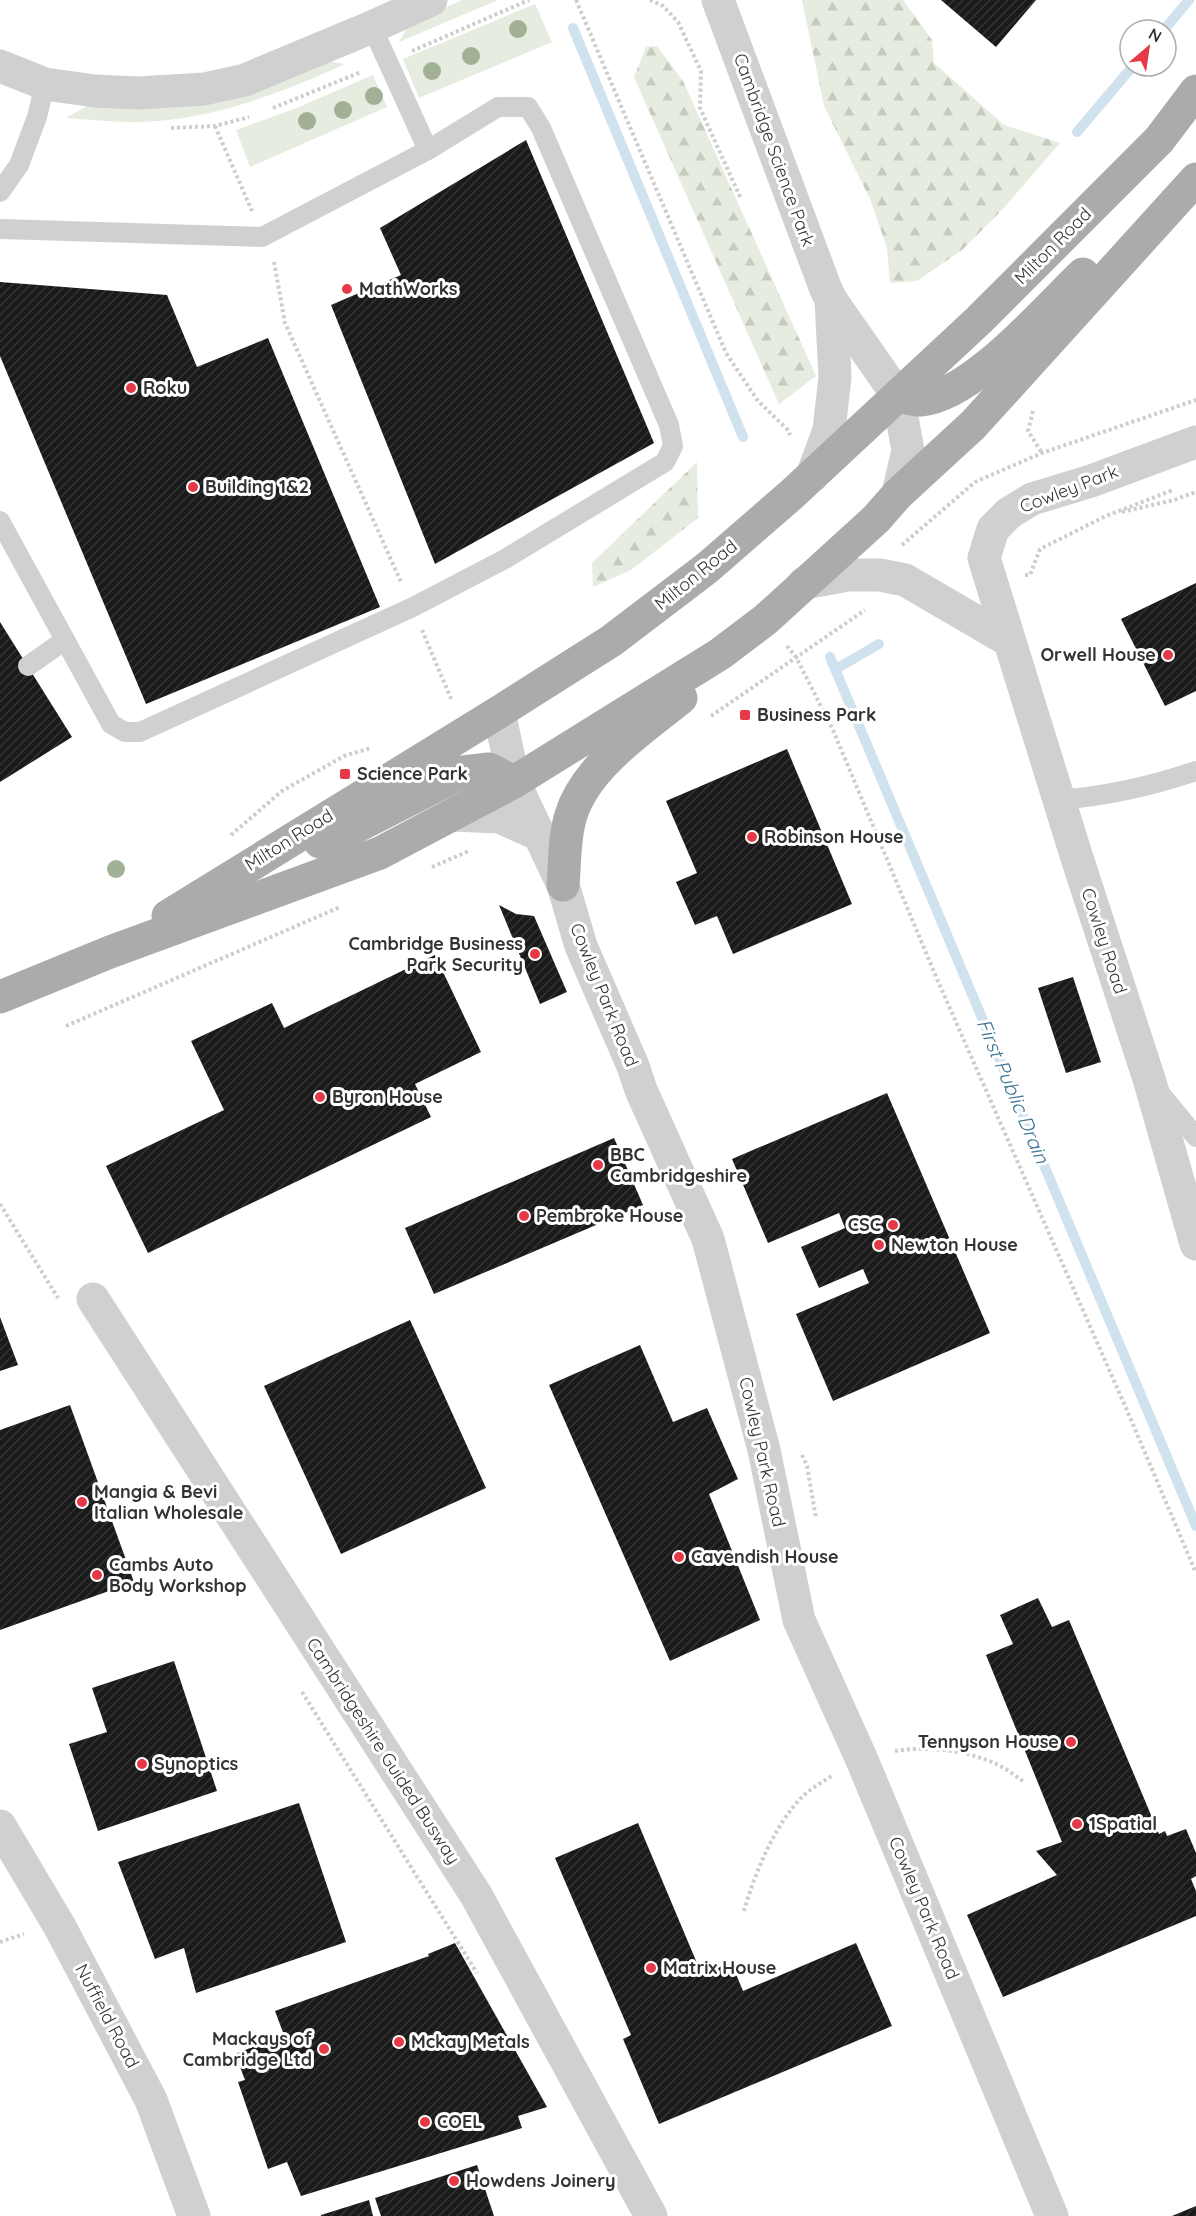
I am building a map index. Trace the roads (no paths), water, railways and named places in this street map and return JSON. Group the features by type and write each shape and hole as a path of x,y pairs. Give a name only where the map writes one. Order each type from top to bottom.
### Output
{"main road":[{"name":"Milton Road","path":"110,952 610,641 707,568 812,476 995,304 1159,140 1196,91"},
{"name":"Milton Road","path":"0,997 110,952 380,853 514,782 720,654 765,620 876,519 898,494 973,425 1196,178"},
{"path":"898,396 920,401 947,392 981,372 1093,264 1196,178"},
{"path":"563,885 571,814 592,776 607,759 697,686 720,654"},
{"path":"272,851 330,840 463,772 489,769 514,782"}],"street":[{"path":"0,66 45,84 94,91 138,93 204,89 245,80 431,0"},
{"name":"Cambridge Science Park","path":"718,0 831,300 898,396 908,450 898,494"},
{"name":"Cambridge Science Park","path":"812,476 829,430 833,398 835,377 831,300"},
{"name":"Cowley Park","path":"988,574 984,558 993,529 1010,513 1032,499 1091,481 1196,442"},
{"name":"Cowley Road","path":"988,574 1150,1082 1196,1244"},
{"path":"804,583 848,575 880,575 905,580 1008,640"},
{"name":"Cowley Park Road","path":"499,712 514,782 563,885 581,946 645,1099 708,1239 764,1450 799,1620 862,1760 1052,2216"},
{"path":"453,815 499,817 540,835"},
{"name":"Cambridgeshire Guided Busway","path":"93,1299 476,1895 651,2216"},
{"name":"Nuffield Road","path":"0,1826 60,1927 151,2100 194,2216"}],"lane":[{"path":"372,27 428,150"},
{"path":"0,192 19,165 37,117 45,84"},
{"path":"0,229 262,237 428,150 498,107 528,107 541,128 669,425 673,447 666,462 505,559 413,607 140,732 125,732 111,724 0,521"},
{"path":"28,666 65,640"},
{"path":"1060,800 1112,793 1196,771"},
{"path":"1150,1082 1196,1137"}],"waterway":[{"path":"1174,18 1189,0"},
{"path":"573,28 743,437"},
{"path":"1077,132 1123,78"},
{"path":"836,669 879,644"},
{"name":"First Public Drain","path":"830,657 1196,1526"}],"place":[{"name":"MathWorks","path":"347,289"},
{"name":"Roku","path":"131,388"},
{"name":"Building 1&2","path":"193,487"},
{"name":"Orwell House","path":"1168,655"},
{"name":"Business Park","path":"745,715"},
{"name":"Science Park","path":"345,774"},
{"name":"Robinson House","path":"752,837"},
{"name":"Cambridge Business Park Security","path":"535,954"},
{"name":"Byron House","path":"320,1097"},
{"name":"BBC Cambridgeshire","path":"598,1165"},
{"name":"Pembroke House","path":"524,1216"},
{"name":"CSC","path":"893,1225"},
{"name":"Newton House","path":"879,1245"},
{"name":"Mangia & Bevi Italian Wholesale","path":"82,1502"},
{"name":"Cavendish House","path":"679,1557"},
{"name":"Cambs Auto Body Workshop","path":"97,1575"},
{"name":"Tennyson House","path":"1071,1742"},
{"name":"Synoptics","path":"142,1764"},
{"name":"1Spatial","path":"1077,1824"},
{"name":"Matrix House","path":"651,1968"},
{"name":"Mckay Metals","path":"399,2042"},
{"name":"Mackays of Cambridge Ltd","path":"324,2049"},
{"name":"COEL","path":"425,2122"},
{"name":"Howdens Joinery","path":"454,2181"}]}
